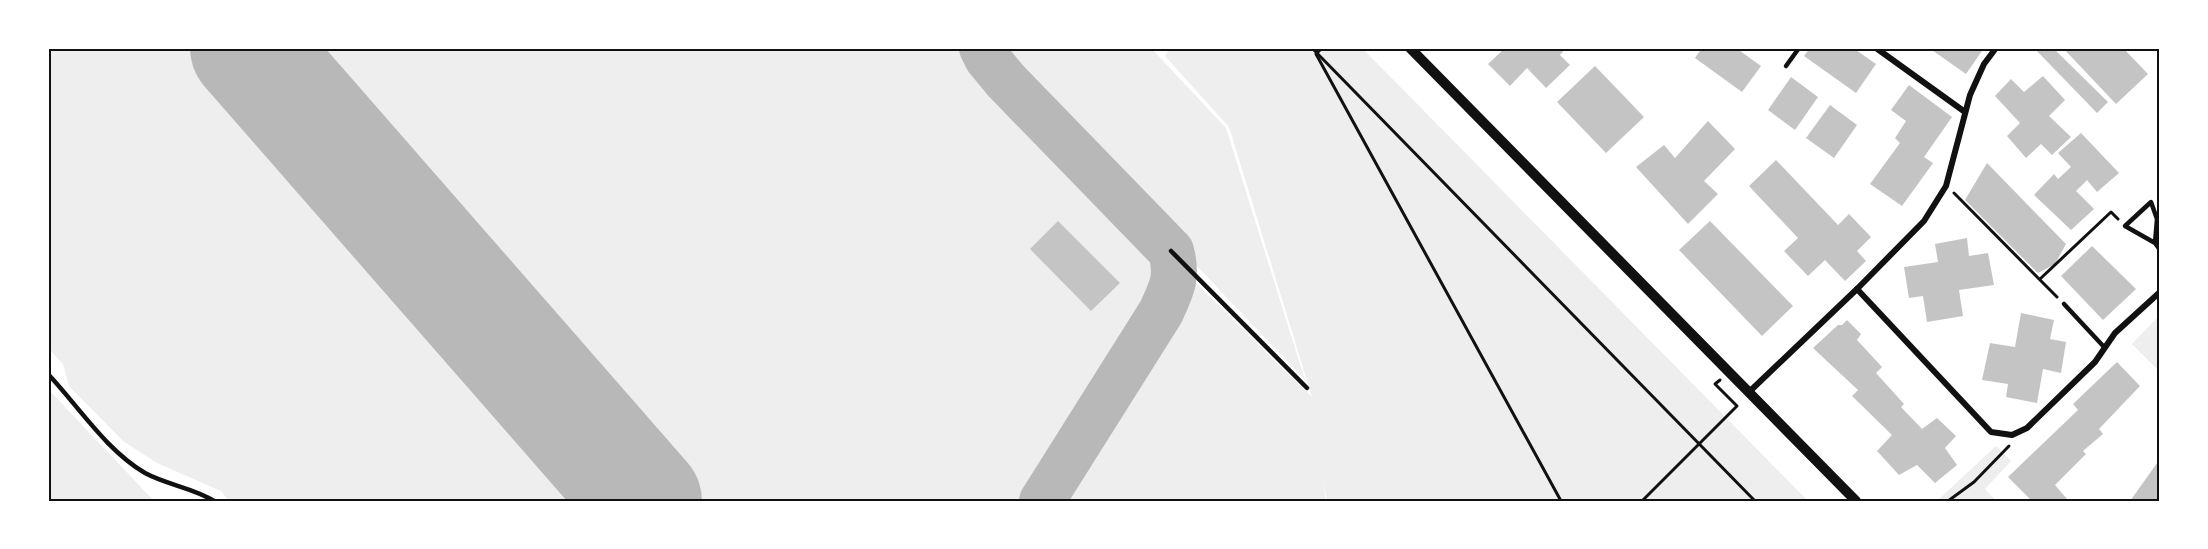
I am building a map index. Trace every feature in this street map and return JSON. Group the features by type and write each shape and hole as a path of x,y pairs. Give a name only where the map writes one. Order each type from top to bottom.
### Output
{"street":[{"path":"1410,48 1856,501"},
{"path":"1876,48 1965,112"},
{"path":"1748,393 1857,289 1924,221 1946,186 1970,95 1984,64 1996,48"},
{"path":"1857,289 1991,432 2012,435 2027,428 2095,362 2115,333 2160,292"}],"lane":[{"path":"1786,66 1799,48"},
{"path":"2155,243 2157,219 2151,202 2125,226 2155,243 2160,250"},
{"path":"1171,251 1307,388"},
{"path":"2064,304 2105,348"},
{"path":"48,374 109,443 132,464 159,480 214,501"}],"path":[{"path":"1312,48 1561,501"},
{"path":"1316,54 1322,48"},
{"path":"1316,54 1755,501"},
{"path":"1946,186 1963,200 2064,304"},
{"path":"2040,279 2111,212 2125,226"},
{"path":"1642,501 1737,406 1715,384 1729,372"},
{"path":"1948,501 1974,482 2004,454 2009,447 2012,435"}],"shaded area":[{"path":"48,48 195,48 593,501 229,501 221,491 157,463 123,441 69,386 63,364 48,348"},
{"path":"302,48 960,48 1164,256 1165,276 1130,348 1032,501 700,501"},
{"path":"990,48 1151,48 1226,128 1305,380"},
{"path":"1170,48 1362,48 1808,501 1327,501 1323,479 1326,501 1052,501 1194,281 1312,397 1229,127 1165,56"},
{"path":"2160,315 2160,372 2132,344"},
{"path":"48,389 154,501 48,501"},
{"path":"1996,446 2011,461 1985,489 1996,501 1937,501"}],"building":[{"path":"1505,48 1566,48 1560,55 1570,65 1546,88 1527,68 1510,86 1488,64"},
{"path":"1702,48 1736,48 1761,66 1742,92 1695,58"},
{"path":"1810,48 1853,48 1876,64 1856,93 1804,56"},
{"path":"1929,48 1984,48 1966,74"},
{"path":"2034,48 2053,48 2108,102 2097,113"},
{"path":"2063,48 2123,48 2148,74 2116,104"},
{"path":"1595,66 1644,117 1606,153 1557,102"},
{"path":"2043,76 2065,100 2049,116 2071,137 2052,155 2041,144 2026,158 2007,136 2020,123 1995,96 2011,79 2024,92"},
{"path":"1791,77 1818,97 1795,130 1768,110"},
{"path":"1909,85 1952,117 1924,157 1933,163 1902,206 1870,184 1900,143 1895,138 1906,121 1891,110"},
{"path":"1830,105 1857,125 1834,158 1806,138"},
{"path":"1708,121 1735,149 1704,181 1718,194 1688,224 1636,167 1664,145 1675,158"},
{"path":"2081,133 2119,173 2097,192 2087,180 2076,191 2094,209 2071,230 2034,195 2054,174 2058,179 2071,167 2058,153"},
{"path":"1776,160 1838,225 1849,214 1871,237 1857,251 1866,261 1845,281 1825,260 1808,276 1784,251 1798,238 1749,186"},
{"path":"1987,163 2066,244 2055,264 2038,273 1965,200"},
{"path":"1058,221 1120,283 1091,311 1030,249"},
{"path":"1710,221 1793,306 1762,336 1679,250"},
{"path":"1967,238 1969,256 1988,253 1994,285 1959,290 1963,316 1927,322 1923,296 1909,298 1904,267 1938,262 1935,244"},
{"path":"2092,246 2136,289 2103,320 2061,276"},
{"path":"2021,313 2054,320 2050,339 2066,342 2061,373 2043,369 2037,403 2006,397 2008,384 1982,380 1990,343 2015,347"},
{"path":"1847,320 1861,334 1857,340 1882,367 1876,373 1904,404 1901,407 1922,429 1937,418 1956,436 1945,448 1957,465 1935,483 1917,465 1899,475 1877,451 1892,435 1852,396 1858,390 1813,348 1838,325 1842,325"},
{"path":"2117,362 2140,386 2099,429 2103,434 2083,451 2086,454 2055,485 2067,499 2065,501 2032,501 2008,477 2078,410 2073,404"},
{"path":"2160,459 2160,501 2130,501"}],"taxiway":[{"path":"982,48 987,58 1006,81 1171,251 1173,260 1173,282 1161,312 1042,501"}],"runway":[{"path":"248,48 644,501"}]}
